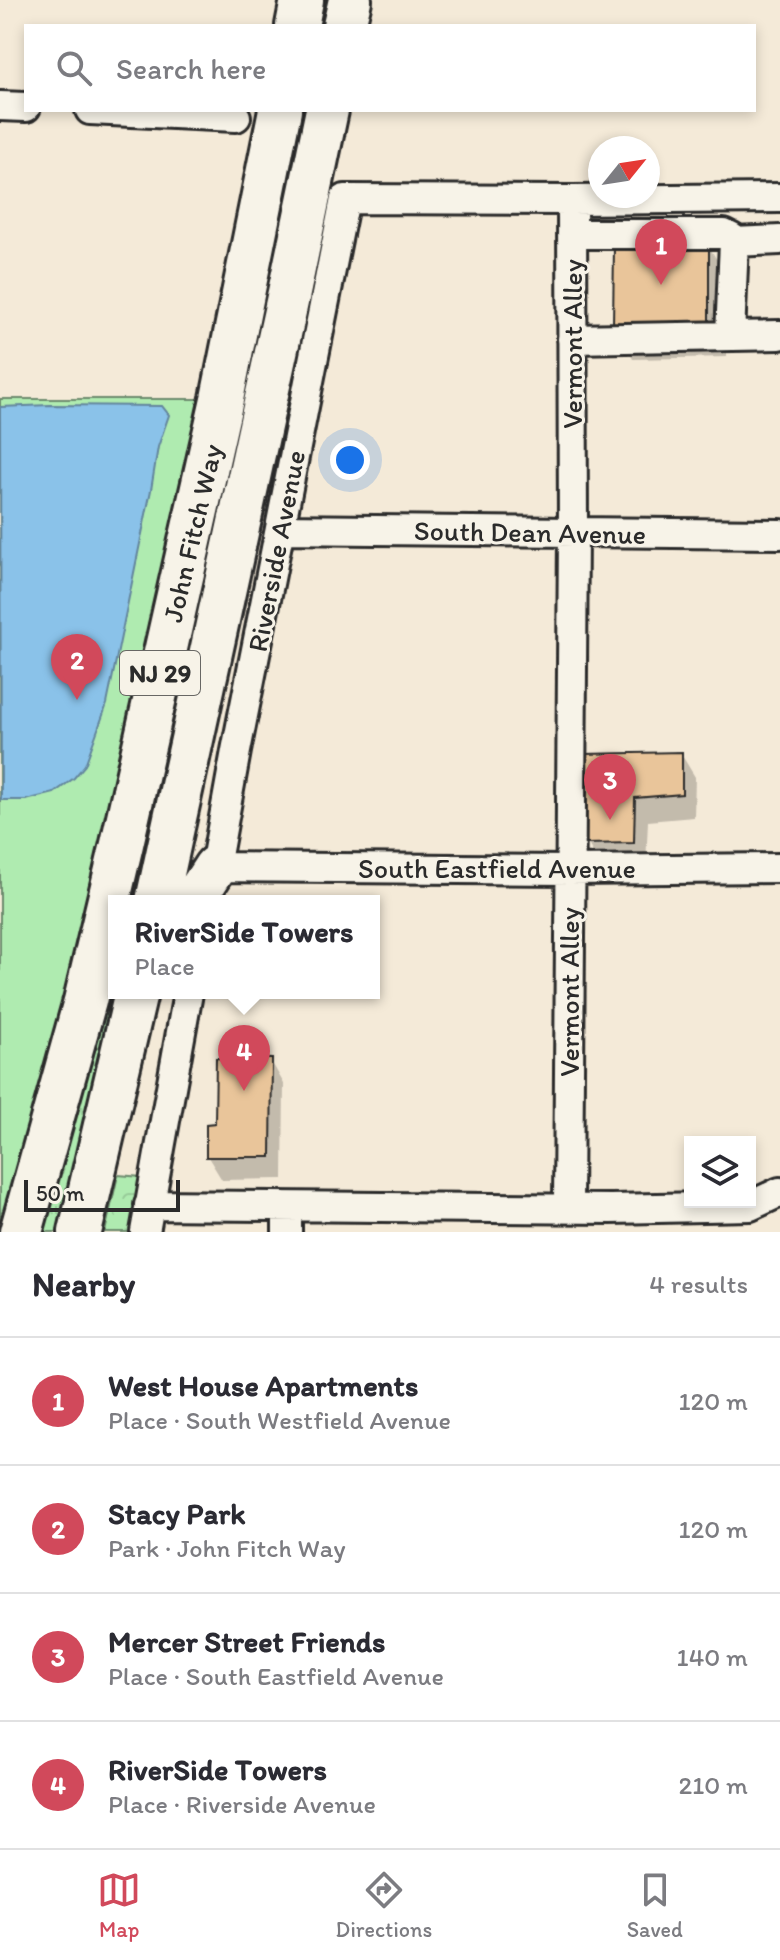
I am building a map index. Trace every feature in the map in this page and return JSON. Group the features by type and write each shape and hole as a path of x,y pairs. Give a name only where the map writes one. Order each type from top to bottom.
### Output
{"highway":[{"path":"297,24 302,0"},
{"path":"344,24 350,0"},
{"name":"John Fitch Way","path":"110,895 222,399 280,112"},
{"name":"John Fitch Way","path":"158,895 327,112"},
{"name":"John Fitch Way","path":"21,1232 85,1001 108,903"},
{"path":"80,1232 135,999"},
{"path":"108,1114 148,999"}],"street":[{"path":"0,106 24,107"},
{"path":"132,112 236,117"},
{"path":"572,200 780,198"},
{"name":"Riverside Avenue","path":"204,890 236,751 345,199 572,200"},
{"name":"Vermont Alley","path":"568,1208 572,200"},
{"path":"572,234 724,234 732,238 730,336"},
{"path":"734,242 780,240"},
{"path":"572,339 780,335"},
{"name":"South Dean Avenue","path":"280,529 780,534"},
{"name":"South Eastfield Avenue","path":"204,890 570,870 780,868"},
{"path":"187,999 147,1219 337,1220 568,1208 750,1206 780,1192"}],"green space":[{"path":"298,112 310,112 142,895 127,895"},
{"path":"0,399 222,399 21,1232 0,1232"},
{"path":"108,976 108,999 119,999 63,1232 38,1232"},
{"path":"118,1175 142,1177 134,1232 105,1232"}],"water":[{"path":"162,406 169,415 158,447 107,704 85,765 54,793 26,800 1,800 0,407"}],"building":[{"path":"709,243 709,325 613,327 614,245"},
{"path":"682,752 682,794 635,798 634,843 586,844 584,754"},
{"path":"216,1058 272,1059 271,1157 206,1157 206,1124 215,1123"}],"place":[{"name":"West House Apartments","path":"661,285"},
{"name":"Stacy Park","path":"77,700"},
{"name":"Mercer Street Friends","path":"610,820"},
{"name":"RiverSide Towers","path":"244,1091"}]}
